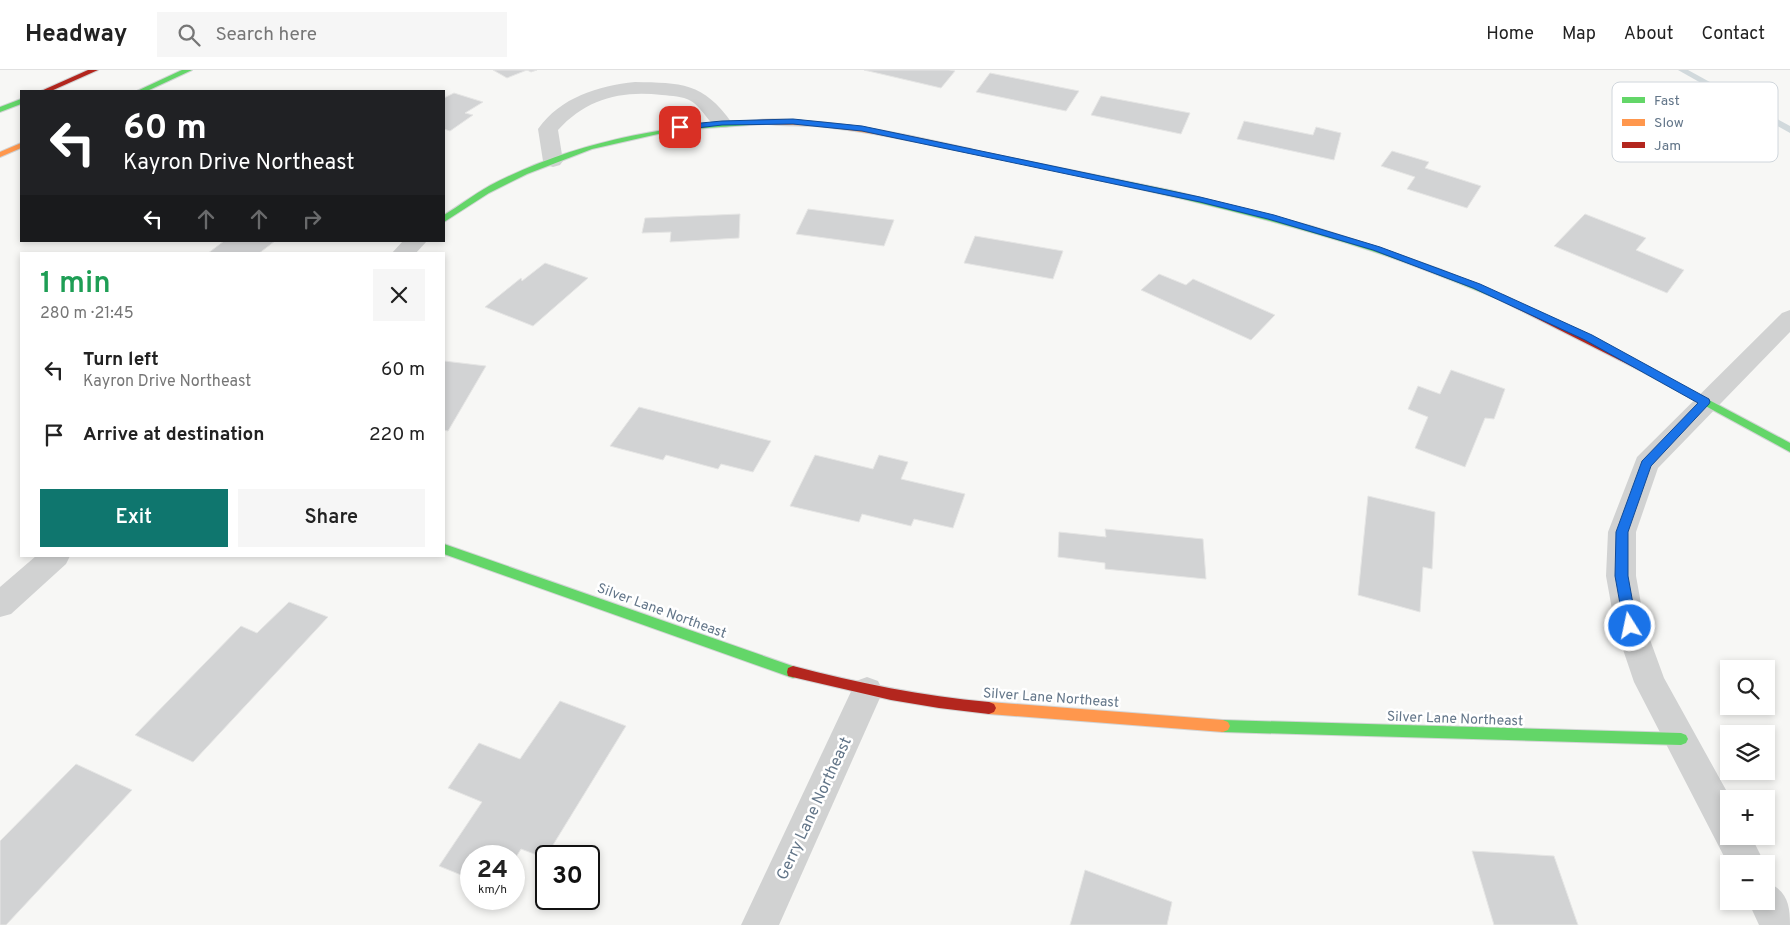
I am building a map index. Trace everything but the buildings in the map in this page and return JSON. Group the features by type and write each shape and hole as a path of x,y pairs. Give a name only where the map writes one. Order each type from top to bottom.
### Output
{"main road":[{"path":"47,90 94,70"},
{"path":"143,90 188,70"},
{"path":"0,110 20,101"},
{"path":"445,218 493,188 552,161 594,146 637,135 680,127 722,123 793,122 862,129 1200,199 1271,217 1376,248 1476,286 1588,338 1790,448"},
{"path":"0,155 20,145"},
{"name":"Silver Lane Northeast","path":"445,549 776,667 867,691 951,705 1223,726 1681,739"}],"street":[{"path":"552,161 548,129 559,115 567,109 597,94 647,87 691,93 708,103 722,123"},
{"path":"404,252 415,242"},
{"path":"1720,813 1650,682 1630,626 1622,576 1622,532 1646,464 1705,402 1790,318"},
{"path":"0,605 55,557"},
{"name":"Gerry Lane Northeast","path":"760,925 867,691"},
{"path":"1771,910 1779,925"}],"waterway":[{"path":"1682,70 1704,82"},
{"path":"1778,123 1790,130"}],"traffic: fast":[{"path":"143,90 188,70"},
{"path":"0,110 20,101"},
{"path":"445,218 486,192 524,172 589,148 658,132 692,127 762,122"},
{"path":"971,151 1174,194 1308,228 1439,272 1503,298"},
{"path":"1647,370 1790,448"},
{"path":"445,549 793,672"},
{"path":"1223,726 1681,739"}],"traffic: slow":[{"path":"762,122 789,122 867,130 971,151"},
{"path":"0,155 20,145"},
{"path":"989,708 1223,726"}],"traffic: jam":[{"path":"47,90 94,70"},
{"path":"1503,298 1647,370"},
{"path":"793,672 842,684 939,703 989,708"}],"route":[{"path":"680,127 722,123 793,122 862,129 1200,199 1271,217 1376,248 1476,286 1588,338 1705,402 1646,464 1622,532 1622,576 1630,626"}]}
